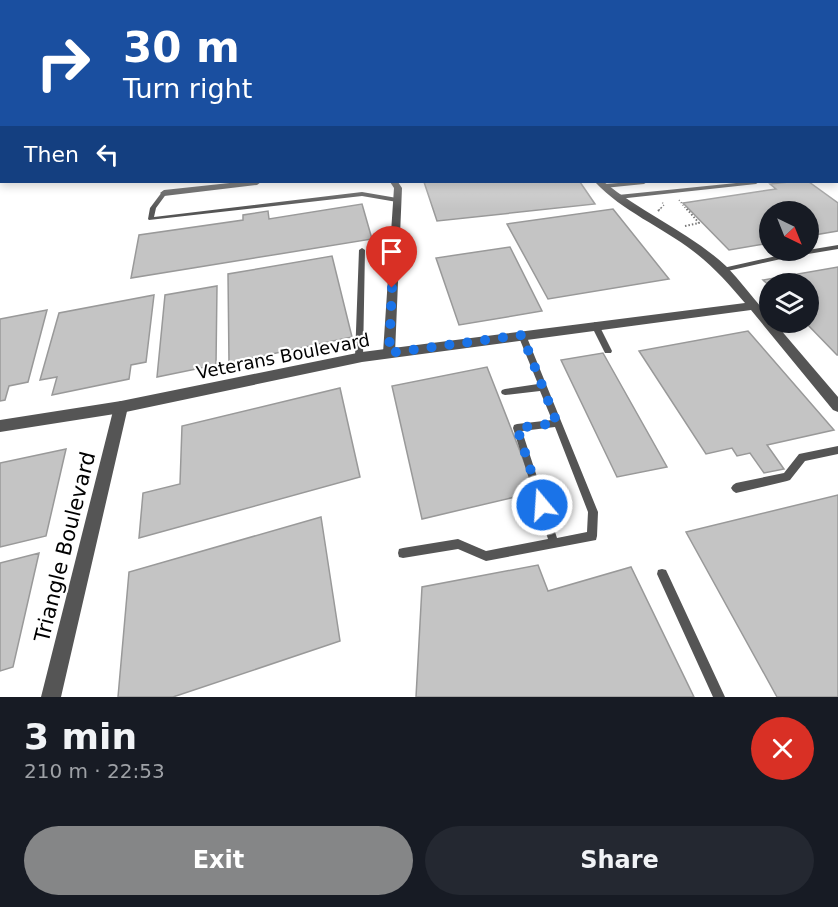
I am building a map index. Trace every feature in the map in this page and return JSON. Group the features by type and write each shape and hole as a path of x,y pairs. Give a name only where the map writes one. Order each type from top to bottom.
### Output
{"street":[{"path":"164,193 238,183"},
{"path":"389,353 398,188 395,183"},
{"path":"602,184 694,247 723,270 838,405"},
{"name":"Veterans Boulevard","path":"0,426 121,407 389,353 754,306"},
{"name":"Triangle Boulevard","path":"51,697 121,407"}],"lane":[{"path":"602,184 623,183"},
{"path":"618,197 747,183"},
{"path":"164,193 153,208 151,219 362,194 397,200"},
{"path":"723,270 838,247"},
{"path":"359,358 362,250"},
{"path":"595,325 608,351"},
{"path":"402,553 458,544 486,556 592,536 593,512 522,335"},
{"path":"505,392 543,387"},
{"path":"554,543 517,428 557,423"},
{"path":"736,488 788,477 802,457 838,450"},
{"path":"662,574 719,697"}],"path":[{"path":"679,200 699,223 682,228"},
{"path":"658,211 664,205 662,202"}],"building":[{"path":"424,183 581,183 595,204 437,221"},
{"path":"810,183 838,203 838,231 819,234 819,201 759,201 759,245 729,250 683,203 776,189 770,184"},
{"path":"362,204 372,239 131,278 139,235 243,220 243,215 268,211 269,219"},
{"path":"613,209 669,279 548,299 507,224"},
{"path":"510,247 542,311 459,325 436,258"},
{"path":"332,256 352,337 229,363 228,274"},
{"path":"838,267 838,355 816,333 819,333 819,273 803,273"},
{"path":"217,286 216,365 157,377 165,295"},
{"path":"154,295 146,362 131,365 129,379 52,395 57,377 40,380 59,313"},
{"path":"47,310 28,382 9,386 5,400 0,401 0,319"},
{"path":"748,331 834,430 767,445 784,469 764,473 750,453 737,456 732,448 706,454 639,351"},
{"path":"603,353 667,467 617,477 561,360"},
{"path":"487,367 536,492 422,519 392,386"},
{"path":"340,388 360,477 139,538 143,493 180,484 182,426"},
{"path":"66,449 46,536 0,547 0,463"},
{"path":"838,495 838,697 777,697 686,532"},
{"path":"321,517 340,641 173,697 118,697 129,572"},
{"path":"39,553 13,667 0,671 0,563"},
{"path":"538,565 548,591 631,567 694,697 416,697 422,587"}],"route":[{"path":"392,288 389,353 522,335 557,423 517,428 542,505"}]}
